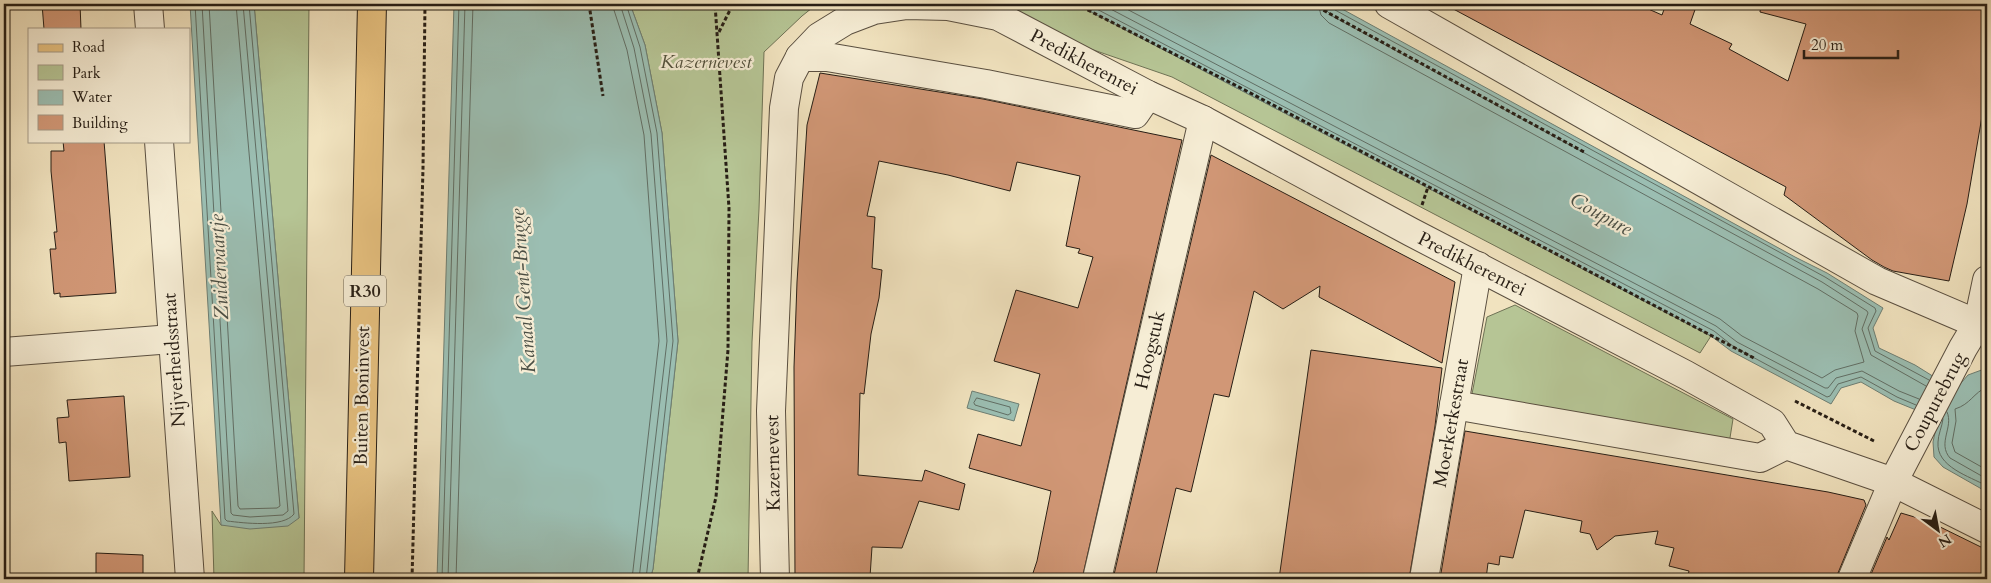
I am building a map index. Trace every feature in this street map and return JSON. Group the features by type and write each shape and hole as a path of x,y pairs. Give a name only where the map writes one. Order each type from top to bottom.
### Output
{"main road":[{"name":"Buiten Boninvest","path":"358,579 372,4"}],"street":[{"path":"148,4 150,28"},
{"path":"1389,4 1877,281 1982,326"},
{"name":"Predikherenrei","path":"794,67 819,37 845,21 874,10 907,6 948,6 998,16 1148,95 1203,120 1686,375 1772,424 1786,445"},
{"name":"Predikherenrei","path":"794,67 827,57 986,84 1135,114 1148,95"},
{"name":"Kazernevest","path":"775,579 771,411 784,108 794,67"},
{"name":"Hoogstuk","path":"1098,579 1203,120"},
{"name":"Nijverheidsstraat","path":"159,142 190,579"},
{"name":"Moerkerkestraat","path":"1424,579 1478,266"},
{"name":"Coupurebrug","path":"1852,579 1893,482 1963,348 1982,326 1987,280"},
{"path":"4,352 172,339"},
{"path":"1454,405 1760,458 1786,445 1893,482 1987,529"}],"path":[{"path":"412,579 423,168 425,4"},
{"path":"589,4 603,96"},
{"path":"697,579 716,497 728,350 728,208 715,4"},
{"path":"718,33 733,4"},
{"path":"1076,4 1237,86 1754,358"},
{"path":"1312,4 1591,156"},
{"path":"1830,418 1906,457"}],"green space":[{"path":"254,4 309,4 304,579 214,579 212,511 221,525 299,518"},
{"name":"Kazernevest","path":"630,4 817,4 764,52 752,342 748,579 650,579 653,569 678,341 662,133 645,45"},
{"path":"960,4 1076,4 1711,336 1700,353 1172,77"},
{"path":"1515,305 1733,419 1729,444 1471,399 1487,317"}],"water":[{"name":"Zuidervaartje","path":"190,4 254,4 299,518 288,526 250,529 221,525"},
{"name":"Kanaal Gent-Brugge","path":"454,4 630,4 645,45 662,133 678,341 653,569 650,579 437,579"},
{"name":"Coupure","path":"1076,4 1333,4 1827,273 1883,308 1873,328 1879,348 1915,365 1955,390 1968,375 1987,368 1987,492 1943,467 1934,457 1933,442 1938,419 1894,401 1861,382 1841,388 1831,404 1731,351 1711,336"},
{"path":"972,391 1019,404 1014,421 967,408"}],"building":[{"path":"42,4 80,4 81,28 44,28"},
{"path":"1444,4 1637,4 1662,15 1666,4 1697,4 1690,24 1732,44 1729,49 1788,81 1806,24 1760,12 1761,4 1987,4 1987,87 1967,204 1949,281 1893,271 1884,267 1784,195 1786,187"},
{"path":"820,73 983,99 1182,140 1082,579 1031,579 1037,561 1051,491 969,468 978,434 1021,446 1040,374 994,361 1016,290 1078,308 1093,257 1078,253 1080,249 1066,246 1080,176 1017,162 1010,191 948,175 879,161 867,216 875,217 872,268 882,270 879,298 871,334 864,394 860,393 858,475 922,481 925,470 965,484 959,510 919,501 902,548 872,547 870,577 857,576 856,579 795,579 794,367 797,282 807,125"},
{"path":"63,142 104,142 116,293 60,297 60,293 54,294 50,249 56,249 54,232 57,232 51,151 64,151"},
{"path":"1211,155 1455,282 1442,363 1319,297 1320,286 1283,309 1254,291 1229,397 1214,394 1191,492 1176,488 1155,579 1113,579"},
{"path":"1311,350 1442,368 1435,426 1409,579 1279,579"},
{"path":"124,396 130,477 69,481 66,442 59,443 57,418 69,417 67,400"},
{"path":"1465,431 1828,492 1864,500 1866,505 1837,579 1687,579 1689,571 1669,566 1674,548 1655,544 1658,531 1615,536 1597,550 1590,534 1580,532 1582,521 1525,510 1513,558 1500,556 1499,565 1488,563 1486,579 1440,579"},
{"path":"1901,513 1928,521 1987,550 1987,579 1869,579 1887,537 1889,540"},
{"path":"96,553 143,555 143,579 96,579"}]}
